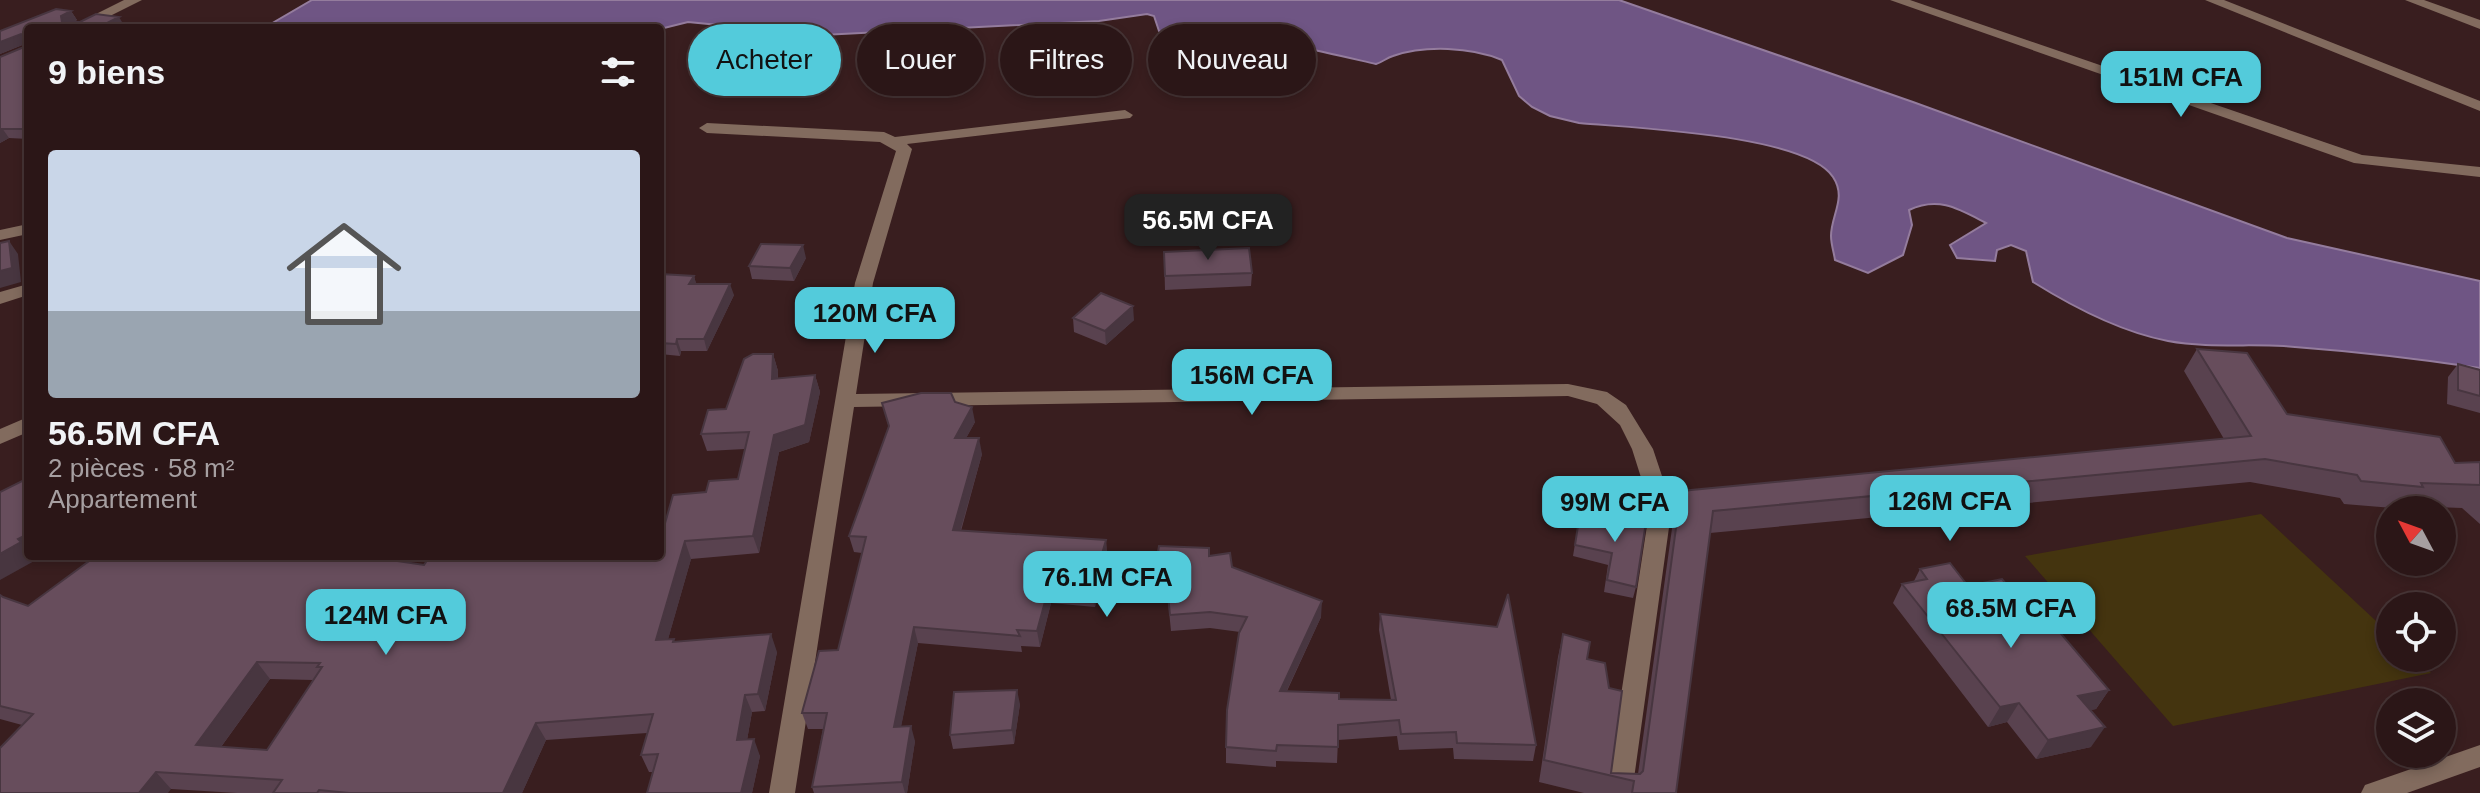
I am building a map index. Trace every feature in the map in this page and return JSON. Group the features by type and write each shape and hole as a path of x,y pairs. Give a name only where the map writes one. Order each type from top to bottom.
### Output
{"street":[{"path":"84,24 135,0"},
{"path":"1897,0 2360,160 2480,172"},
{"path":"2212,0 2480,106"},
{"path":"2412,0 2480,25"},
{"path":"707,128 884,137 896,141 1125,115"},
{"path":"782,793 864,283 904,149 896,141"},
{"path":"0,235 24,230"},
{"path":"0,298 24,290"},
{"path":"845,401 1568,390 1588,393 1610,402 1624,415 1641,449 1661,506 1619,793"},
{"path":"0,437 24,426"},
{"path":"2374,793 2480,756"}],"shaded area":[{"path":"312,0 1619,0 1913,102 2287,238 2480,281 2480,368 2333,350 2168,341 2133,332 2098,318 2033,282 2026,251 2011,245 1997,250 1995,261 1957,258 1950,245 1986,223 1958,209 1939,204 1909,210 1912,225 1903,255 1868,273 1835,260 1831,236 1839,192 1833,177 1816,163 1789,151 1754,142 1579,123 1550,116 1519,96 1502,60 1476,52 1419,50 1376,64 1316,51 1316,24 1157,24 1154,16 1147,14 1099,21 984,27 984,24 857,24 857,33 841,34 841,24 688,22 664,28 664,24 271,24"},
{"path":"2261,514 2376,621 2376,672 2431,673 2173,726 2025,556"}],"building":[{"path":"56,9 71,11 61,16 62,22 80,22 96,14 119,17 105,24 24,24 24,36 0,42 0,31"},
{"path":"24,47 24,129 0,129 0,57"},
{"path":"9,241 12,268 0,271 0,243"},
{"path":"761,244 803,245 790,268 749,266"},
{"path":"1249,248 1252,273 1165,276 1164,252"},
{"path":"664,274 694,276 689,284 730,284 704,339 677,339 676,344 664,343"},
{"path":"1101,293 1133,306 1105,331 1073,318"},
{"path":"2197,349 2247,353 2287,414 2440,437 2455,463 2480,462 2480,485 2421,483 2423,487 2361,481 2357,475 2265,459 1713,511 1676,793 1632,793 1634,781 1544,760 1563,634 1590,642 1587,659 1605,663 1609,688 1622,691 1611,773 1640,774 1643,771 1681,491 2251,436"},
{"path":"753,354 773,354 772,379 815,375 805,425 774,435 753,536 685,541 656,640 674,639 673,642 771,634 758,694 745,695 737,740 754,739 741,793 647,793 658,754 641,755 653,714 536,723 503,793 349,793 319,790 317,793 273,793 282,780 156,772 139,793 0,793 0,748 33,714 0,706 0,595 28,606 91,560 390,560 424,565 427,560 664,560 664,527 673,495 706,492 709,481 738,479 749,432 701,434 708,410 726,409 744,359","holes":["257,662 320,663 317,667 322,667 267,750 196,745"]},
{"path":"2458,364 2480,370 2480,396 2458,390"},
{"path":"921,393 951,393 955,402 972,407 955,438 979,438 953,530 1106,540 1100,561 1158,552 1159,546 1209,548 1209,556 1230,553 1232,567 1322,601 1280,691 1339,693 1339,699 1396,700 1380,614 1497,627 1508,594 1536,745 1457,743 1456,732 1401,734 1399,720 1338,725 1338,747 1277,745 1276,751 1226,747 1227,710 1239,633 1247,617 1210,612 1170,615 1166,575 1094,587 1093,591 1049,587 1037,631 1017,630 1020,636 914,627 894,727 911,726 902,782 812,787 827,713 802,713 819,651 838,650 866,537 849,536 889,426 882,403"},
{"path":"24,480 24,536 18,539 21,542 0,554 0,492"},
{"path":"1580,513 1617,522 1618,515 1646,522 1636,587 1607,580 1612,553 1575,545"},
{"path":"1950,563 1968,586 2002,579 2023,604 2034,602 2109,690 2078,696 2105,727 2048,740 2019,703 2000,707 1902,584 1927,579 1920,569"},
{"path":"1017,690 1012,730 950,735 954,692"}]}
